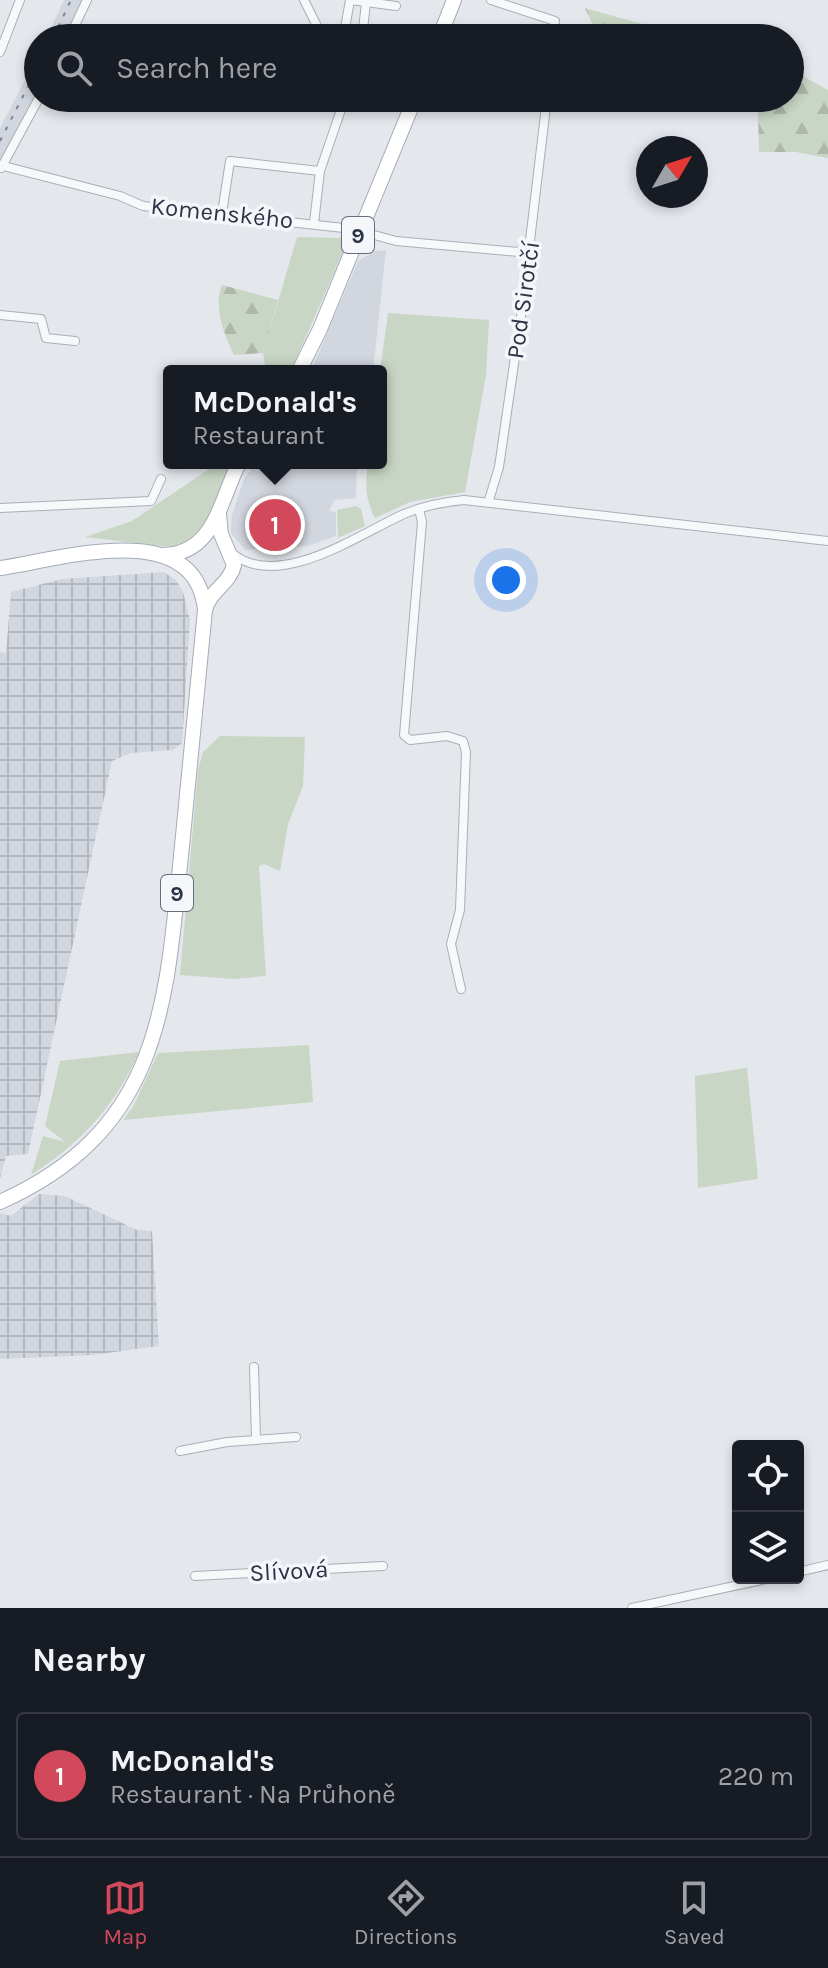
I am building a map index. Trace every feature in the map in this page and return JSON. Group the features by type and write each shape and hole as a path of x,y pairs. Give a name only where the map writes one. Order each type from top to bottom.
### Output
{"main road":[{"path":"444,24 453,2"},
{"name":"9","path":"302,365 320,329 409,112"},
{"path":"0,568 107,550 162,555 179,553 210,533 237,469"},
{"name":"9","path":"0,1202 54,1172 100,1131 136,1080 156,1033 168,982 205,610 211,594 225,581 234,565 219,527 219,514"},
{"path":"191,577 186,558 197,543 215,539 229,550"},
{"path":"162,555 178,561 191,577 207,587 225,581"},
{"name":"9","path":"191,577 205,610"}],"street":[{"path":"0,52 20,0"},
{"path":"76,24 87,0"},
{"path":"304,0 316,24"},
{"path":"346,24 351,0 396,6"},
{"path":"491,0 555,21 555,24"},
{"path":"364,24 366,3"},
{"path":"1,167 31,112"},
{"path":"314,223 320,171 343,112"},
{"name":"Pod Sirotčí","path":"489,500 499,467 530,253 545,112"},
{"path":"220,154 228,164"},
{"path":"222,213 228,164 233,160 320,171"},
{"name":"Komenského","path":"1,167 120,196 143,206 353,229"},
{"path":"367,233 396,241 530,253"},
{"path":"0,315 41,319 45,323 46,338 75,341"},
{"path":"0,508 151,501 161,479"},
{"path":"225,581 257,564 315,558 419,509 450,501 489,500 828,541"},
{"path":"419,509 422,522 404,735 410,740 447,736 463,741 466,752 460,914 451,944 461,989"},
{"path":"229,550 257,564"},
{"path":"254,1367 256,1440"},
{"path":"180,1451 296,1437"},
{"path":"804,1571 828,1565"},
{"name":"Slívová","path":"195,1576 383,1566"},
{"path":"632,1608 743,1584"}],"shaded area":[{"path":"64,0 82,0 71,24 53,24"},
{"path":"24,82 26,112 0,163 0,128"},
{"path":"386,250 374,365 314,365 358,261 375,251"},
{"path":"252,469 357,469 356,498 335,500 329,510 336,513 336,536 308,546 245,550 231,533 232,515 244,479"},
{"path":"164,572 176,580 183,592 190,620 182,743 173,750 131,753 112,761 28,1154 6,1156 0,1179 0,652 6,653 11,592 62,579"},
{"path":"39,1194 65,1196 137,1230 152,1231 159,1346 92,1355 0,1359 0,1213 11,1216"}],"green space":[{"path":"585,8 642,24 592,24"},
{"path":"804,77 828,90 828,158 796,152 759,152 758,112 804,112"},
{"path":"344,231 351,233 293,365 265,365 263,353 297,237 340,238"},
{"path":"222,285 278,300 263,353 234,355 219,311"},
{"path":"388,313 489,320 486,375 465,492 410,502 375,518 368,498 366,478 367,469 387,469 387,365 381,365"},
{"path":"209,469 228,469 214,508 196,538 171,547 85,537 132,521"},
{"path":"356,506 361,509 365,526 338,538 337,510"},
{"path":"220,736 305,737 303,786 288,824 280,871 264,864 259,866 266,976 233,979 180,975 198,770 203,752"},
{"path":"309,1045 313,1102 123,1120 133,1107 158,1053"},
{"path":"139,1052 119,1090 94,1122 65,1150 31,1175 43,1136 65,1142 45,1126 60,1061"},
{"path":"747,1068 758,1179 698,1188 695,1076"}],"railway":[{"path":"60,24 71,0"},
{"path":"0,141 24,94"}],"place":[{"name":"McDonald's","path":"275,525"}]}
